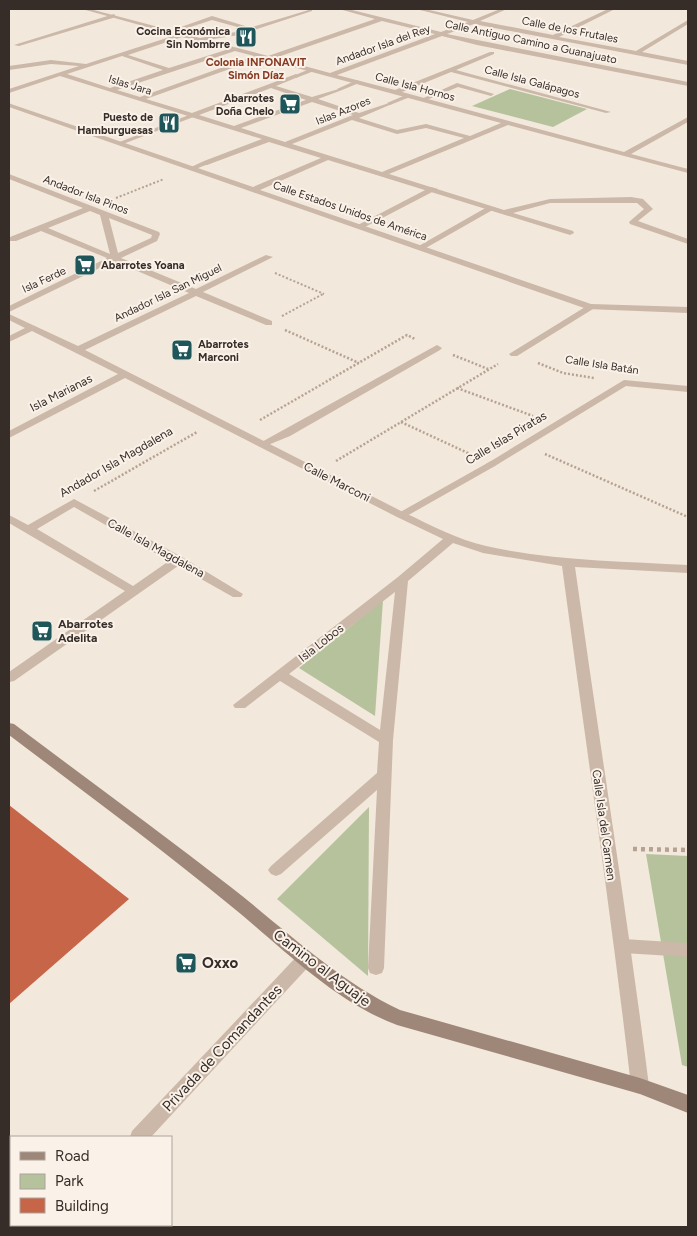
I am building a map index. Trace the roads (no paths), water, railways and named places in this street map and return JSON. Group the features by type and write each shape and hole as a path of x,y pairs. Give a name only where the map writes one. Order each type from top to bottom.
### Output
{"main road":[{"name":"Camino al Aguaje","path":"9,728 185,861 305,959 375,1008 397,1017 640,1086 688,1104"}],"street":[{"name":"Calle Isla Hornos","path":"85,9 688,171"},
{"path":"199,39 237,34 312,9"},
{"name":"Calle Antiguo Camino a Guanajuato","path":"342,9 477,43 688,84"},
{"name":"Calle de los Frutales","path":"419,9 474,22 688,63"},
{"name":"Andador Isla del Rey","path":"330,75 474,22 504,9"},
{"path":"554,37 612,9"},
{"path":"16,45 114,16"},
{"path":"170,32 212,18 252,29"},
{"path":"269,58 381,19"},
{"path":"637,53 688,22"},
{"path":"9,91 182,35"},
{"path":"110,90 207,57 237,50"},
{"path":"396,92 492,53"},
{"path":"120,54 170,70"},
{"path":"222,55 245,61"},
{"path":"140,99 260,56"},
{"path":"9,68 51,62 86,65"},
{"path":"121,143 312,70"},
{"name":"Calle Isla Galápagos","path":"450,70 608,112"},
{"name":"Islas Jara","path":"60,74 434,189 570,233"},
{"name":"Islas Azores","path":"236,128 357,82"},
{"path":"422,100 457,85 491,94"},
{"path":"271,86 397,132 426,126 470,138"},
{"name":"Islas Azores","path":"287,144 408,96"},
{"name":"Calle Estados Unidos de América","path":"9,105 590,307 688,310"},
{"path":"625,154 688,119"},
{"path":"384,174 507,122"},
{"path":"193,168 269,139"},
{"path":"254,190 328,157"},
{"name":"Andador Isla Pinos","path":"9,176 156,234"},
{"path":"360,226 434,189"},
{"path":"506,212 550,200 631,199 640,201 649,209 633,222 688,242"},
{"path":"13,239 90,208"},
{"path":"421,247 492,208"},
{"path":"104,214 115,258"},
{"path":"41,228 269,323"},
{"name":"Isla Ferde","path":"9,309 154,239 156,234"},
{"name":"Andador Isla San Miguel","path":"78,350 269,257"},
{"path":"514,354 590,307"},
{"name":"Calle Marconi","path":"9,317 217,420 317,473 451,538 483,549 568,563 688,569"},
{"path":"9,339 32,328"},
{"path":"263,444 286,434 436,348"},
{"name":"Isla Marianas","path":"9,435 125,374"},
{"name":"Calle Isla Batán","path":"624,383 688,389"},
{"name":"Calle Islas Piratas","path":"401,515 491,464 624,383"},
{"name":"Andador Isla Magdalena","path":"29,529 74,502"},
{"name":"Calle Isla Magdalena","path":"74,502 238,594"},
{"path":"9,518 133,591"},
{"name":"Isla Lobos","path":"240,705 402,580 451,538"},
{"path":"9,678 178,560"},
{"name":"Calle Isla del Carmen","path":"568,563 607,848 623,946 640,1086"},
{"path":"376,968 383,776 402,580"},
{"path":"281,675 386,740"},
{"path":"276,870 383,776"},
{"path":"623,946 688,950"},
{"name":"Privada de Comandantes","path":"140,1136 305,959"}],"place":[{"name":"Cocina Económica Sin Nombrre","path":"246,37"},
{"name":"Abarrotes Doña Chelo","path":"290,104"},
{"name":"Puesto de Hamburguesas","path":"169,123"},
{"name":"Abarrotes Yoana","path":"85,265"},
{"name":"Abarrotes Marconi","path":"182,350"},
{"name":"Abarrotes Adelita","path":"42,631"},
{"name":"Oxxo","path":"186,963"}],"district":[{"name":"Colonia INFONAVIT Simón Díaz","path":"256,68"}]}
